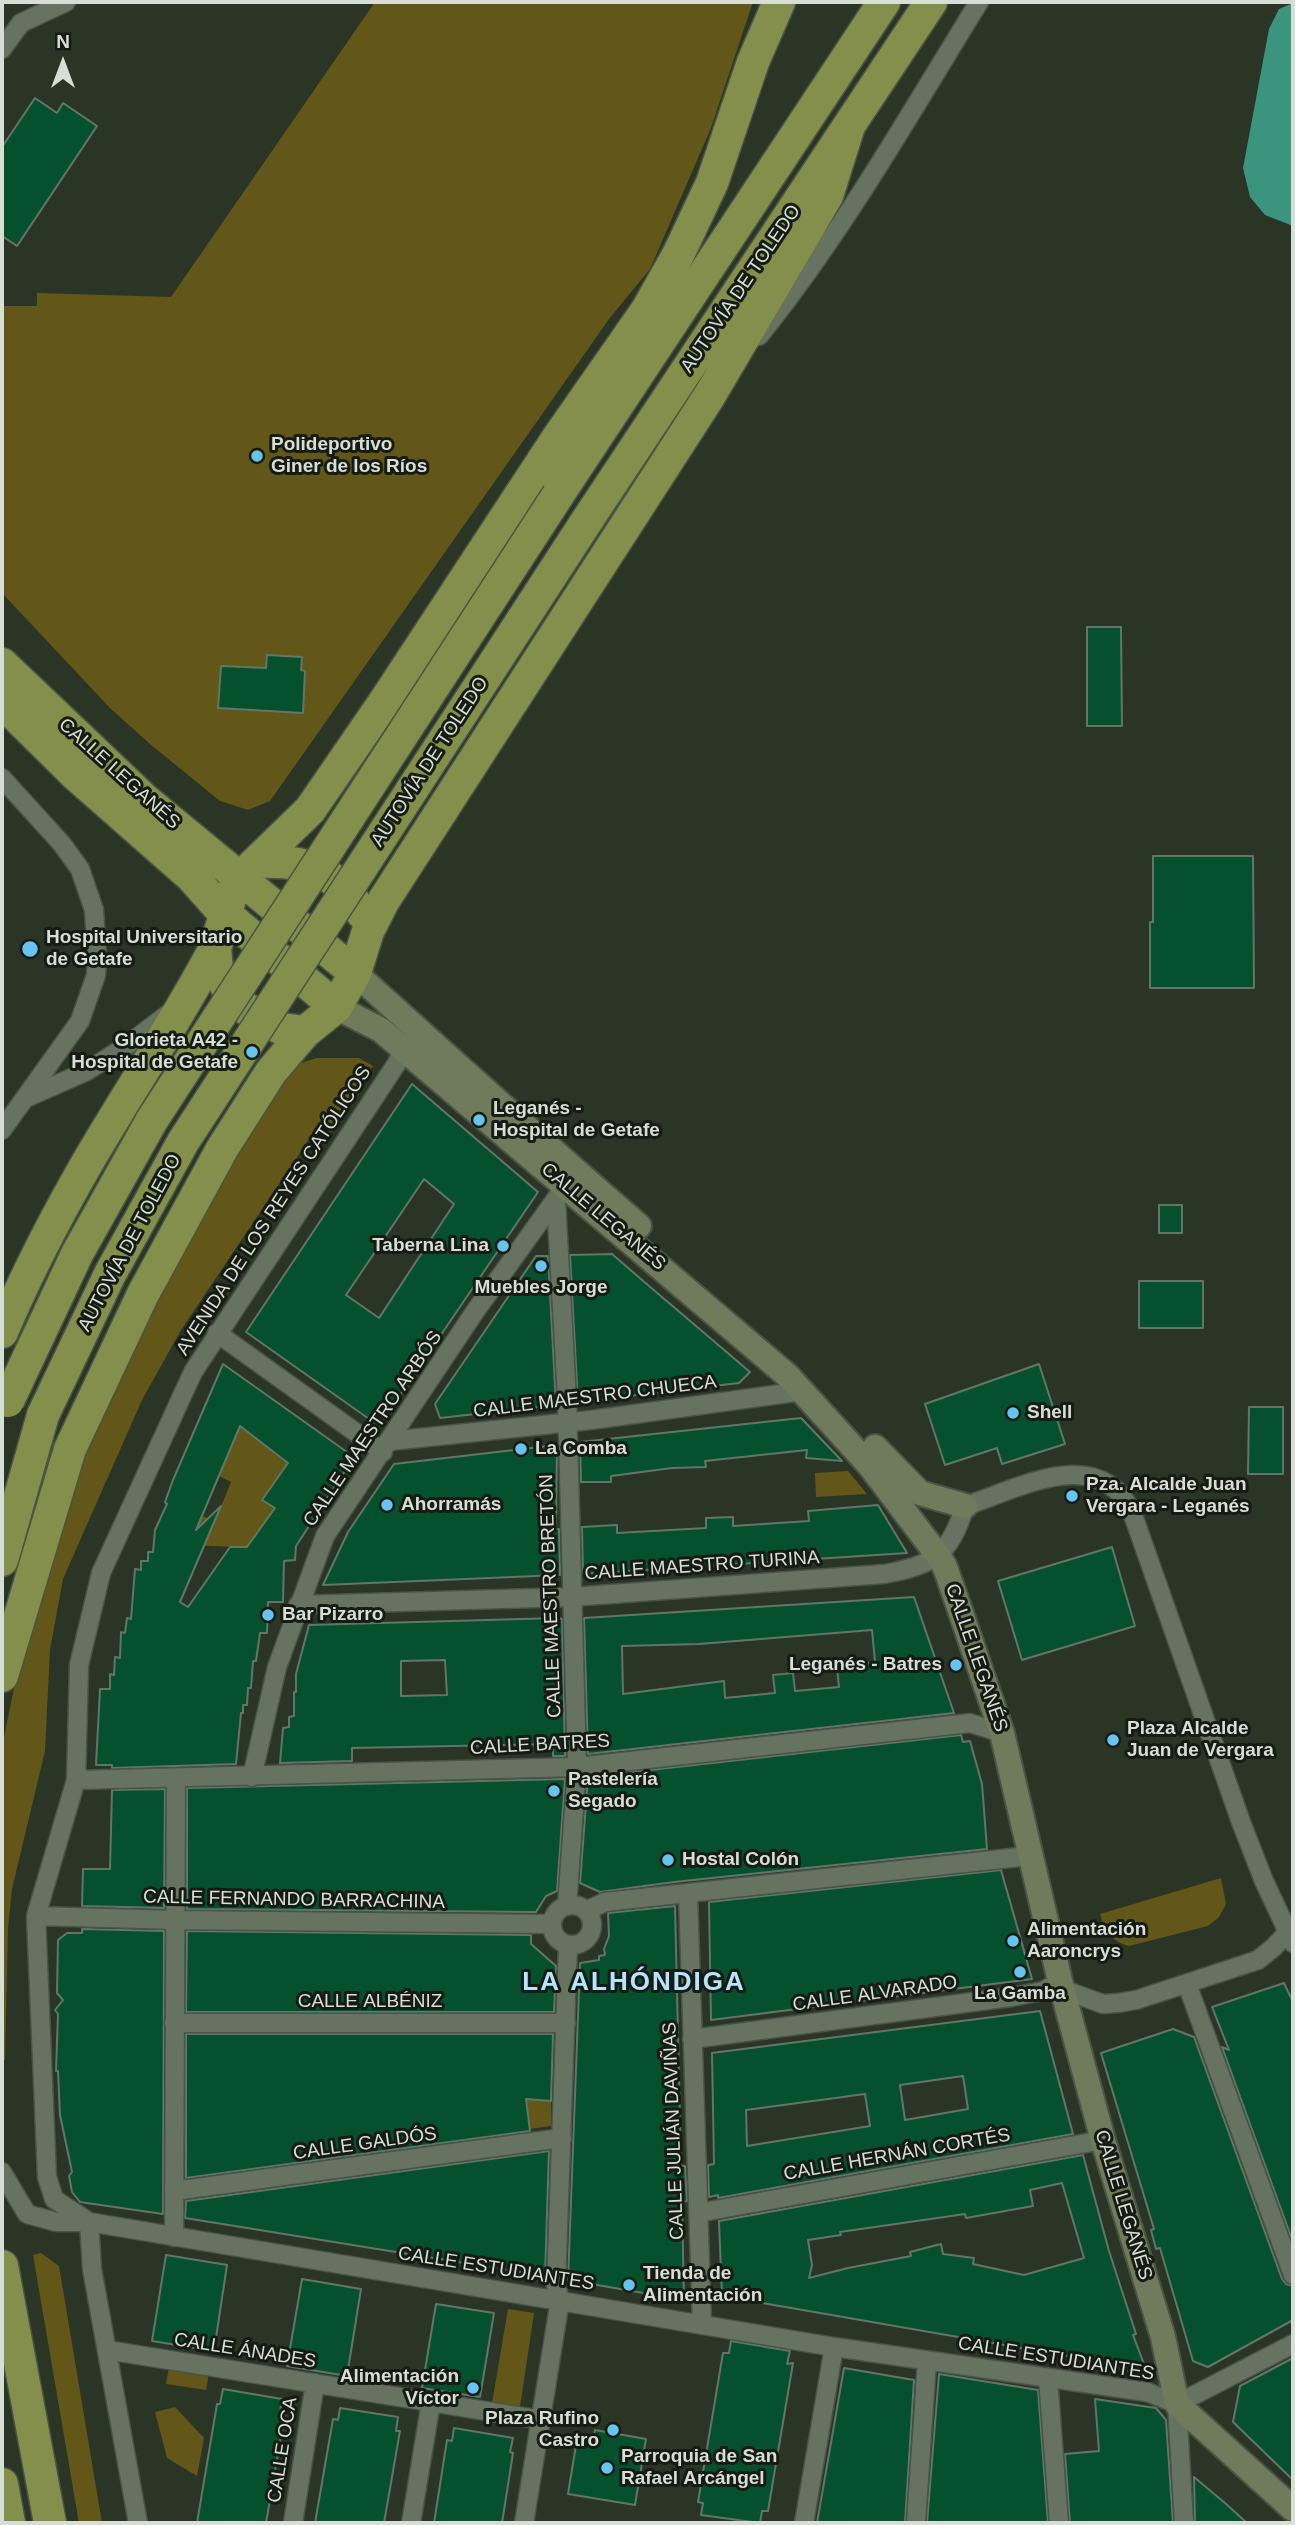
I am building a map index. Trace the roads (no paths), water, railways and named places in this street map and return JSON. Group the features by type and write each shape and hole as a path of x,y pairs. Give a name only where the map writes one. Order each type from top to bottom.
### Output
{"highway":[{"path":"2,1332 49,1232 86,1165 215,948 224,913 248,870 310,810 556,439 647,310 680,253 712,184 753,62 779,2"},
{"name":"AUTOVÍA DE TOLEDO","path":"5,1409 77,1254 152,1120 558,495 884,2"},
{"name":"AUTOVÍA DE TOLEDO","path":"2,1560 43,1415 110,1275 183,1142 588,519 931,2"},
{"path":"3,1680 70,1449 143,1294 222,1149 271,1072 305,1032 336,1007 355,973 368,931 384,900 710,395 827,196 849,126"},
{"name":"CALLE LEGANÉS","path":"2,664 144,799 248,870 355,973"},
{"name":"CALLE LEGANÉS","path":"2,702 76,775 192,877 224,913 336,1007"},
{"path":"248,870 293,861 323,873 340,885 354,901 368,931"},
{"path":"215,948 217,969 229,991 245,1008 282,1029 305,1032"},
{"path":"2,2266 50,2523"},
{"path":"2,2484 9,2523"}],"street":[{"path":"2,49 21,23 66,2"},
{"path":"710,395 793,292 863,189 979,2"},
{"path":"2,778 62,844 80,869 94,910 97,942 96,975 80,1021 2,1130"},
{"name":"CALLE LEGANÉS","path":"355,973 483,1086 529,1131 800,1366 911,1486 929,1497 965,1506"},
{"path":"26,1098 88,1071 126,1046 169,1012 181,1007"},
{"name":"CALLE LEGANÉS","path":"336,1007 375,1026 404,1048 654,1260 803,1391 870,1466 939,1557 945,1567 1002,1732 1061,1985 1103,2140 1163,2337 1177,2404"},
{"name":"AVENIDA DE LOS REYES CATÓLICOS","path":"89,2222 54,2199 47,2177 36,1916 76,1780 79,1665 101,1573 193,1372 397,1063 404,1048"},
{"path":"547,1171 549,1179 558,1189 556,1200"},
{"name":"CALLE MAESTRO BRETÓN","path":"556,1200 568,1423 577,1767 568,1906"},
{"name":"CALLE MAESTRO ARBÓS","path":"252,1777 277,1667 325,1536 474,1313 556,1200"},
{"path":"217,1333 387,1446"},
{"name":"CALLE MAESTRO CHUECA","path":"387,1446 803,1391"},
{"path":"939,1557 959,1525 965,1506 1034,1481 1061,1475 1084,1475 1107,1484 1125,1499 1140,1533 1241,1822 1290,1938 1258,1960 1136,2000 1103,2004 1061,1985"},
{"name":"CALLE MAESTRO TURINA","path":"298,1605 571,1597 884,1574 911,1569 939,1557"},
{"name":"CALLE BATRES","path":"76,1780 577,1767 970,1723 1002,1732"},
{"path":"174,2237 176,1778"},
{"path":"586,1911 605,1902 1029,1856"},
{"name":"CALLE JULIÁN DAVIÑAS","path":"688,1893 702,2325"},
{"path":"568,1906 579,1906 586,1911 592,1923 591,1931 581,1943 568,1945 558,1940 552,1924 558,1911 568,1906"},
{"name":"CALLE FERNANDO BARRACHINA","path":"36,1916 552,1924"},
{"path":"524,2523 560,2300 556,2286 568,1945"},
{"path":"1187,1984 1293,2275"},
{"name":"CALLE ALVARADO","path":"692,2039 1011,1997 1061,1985"},
{"name":"CALLE ALBÉNIZ","path":"174,2023 566,2023"},
{"name":"CALLE GALDÓS","path":"174,2191 562,2137"},
{"name":"CALLE HERNÁN CORTÉS","path":"698,2213 1103,2140"},
{"name":"CALLE ESTUDIANTES","path":"2,2172 27,2214 56,2222 89,2222 834,2347 1147,2392 1177,2404"},
{"path":"89,2222 92,2269 138,2523"},
{"path":"1177,2404 1293,2344"},
{"path":"804,2523 834,2347"},
{"name":"CALLE ÁNADES","path":"107,2350 542,2420"},
{"path":"916,2523 927,2361"},
{"path":"1048,2378 1059,2523"},
{"name":"CALLE OCA","path":"293,2523 315,2383"},
{"path":"411,2523 431,2402"},
{"path":"1177,2404 1293,2509"},
{"path":"1177,2404 1184,2523"}],"water":[{"path":"1293,3 1293,226 1265,215 1250,197 1243,168 1269,29 1279,9"}],"place":[{"name":"Polideportivo Giner de los Ríos","path":"257,456"},
{"name":"Hospital Universitario de Getafe","path":"30,949"},
{"name":"Glorieta A42 - Hospital de Getafe","path":"252,1052"},
{"name":"Leganés - Hospital de Getafe","path":"479,1120"},
{"name":"Taberna Lina","path":"503,1246"},
{"name":"Muebles Jorge","path":"541,1266"},
{"name":"Shell","path":"1013,1413"},
{"name":"La Comba","path":"521,1449"},
{"name":"Pza. Alcalde Juan Vergara - Leganés","path":"1072,1496"},
{"name":"Ahorramás","path":"387,1505"},
{"name":"Bar Pizarro","path":"268,1615"},
{"name":"Leganés - Batres","path":"956,1665"},
{"name":"Plaza Alcalde Juan de Vergara","path":"1113,1740"},
{"name":"Pastelería Segado","path":"554,1791"},
{"name":"Hostal Colón","path":"668,1860"},
{"name":"Alimentación Aaroncrys","path":"1013,1941"},
{"name":"La Gamba","path":"1020,1972"},
{"name":"Tienda de Alimentación","path":"629,2285"},
{"name":"Alimentación Víctor","path":"473,2388"},
{"name":"Plaza Rufino Castro","path":"613,2430"},
{"name":"Parroquia de San Rafael Arcángel","path":"607,2468"}],"district":[{"name":"LA ALHÓNDIGA","path":"634,1983"}]}
